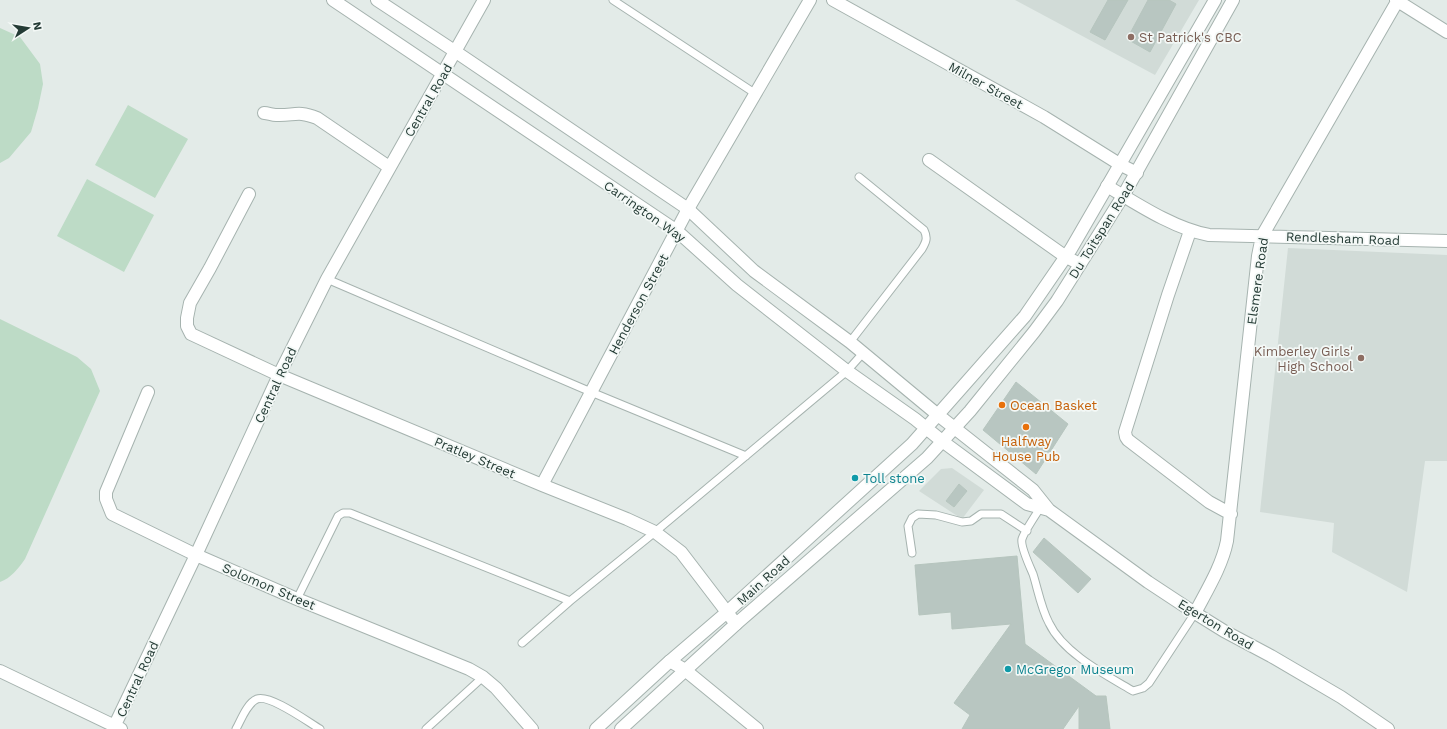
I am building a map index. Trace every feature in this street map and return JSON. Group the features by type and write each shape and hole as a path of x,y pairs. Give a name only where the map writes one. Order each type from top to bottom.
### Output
{"street":[{"name":"Carrington Way","path":"333,0 444,73 677,231 737,285 847,371 942,441"},
{"name":"Carrington Way","path":"376,0 456,52 688,209 754,271 850,342 954,427"},
{"name":"Central Road","path":"116,728 278,375 327,279 484,0"},
{"name":"Henderson Street","path":"542,485 688,209 810,0"},
{"name":"Milner Street","path":"833,0 1044,117 1121,164 1137,172"},
{"name":"Du Toitspan Road","path":"927,429 1025,316 1066,257 1215,0"},
{"name":"Du Toitspan Road","path":"942,441 970,411 1058,301 1137,172 1233,0"},
{"path":"1397,0 1447,32"},
{"name":"Elsmere Road","path":"1195,613 1225,551 1231,514 1258,256 1262,236 1397,0"},
{"path":"264,113 276,115 305,113 317,118 389,167"},
{"path":"929,160 1066,257 1080,264"},
{"name":"Rendlesham Road","path":"1107,186 1181,228 1209,235 1447,241"},
{"name":"Pratley Street","path":"249,194 190,303 187,326 191,334 278,375 627,519 655,532 681,552 726,613 736,624"},
{"path":"1190,231 1168,295 1125,432 1128,440 1209,502 1231,514"},
{"name":"Solomon Street","path":"148,392 106,492 108,507 112,514 196,554 297,599 459,664 483,677 496,688 532,729"},
{"name":"Egerton Road","path":"954,427 1033,490 1044,507 1148,582 1195,613 1334,694 1388,729"},
{"name":"Main Road","path":"596,729 670,661 726,613 927,429"},
{"name":"Egerton Road","path":"942,441 1027,504 1044,507"},
{"name":"Main Road","path":"621,729 736,624 927,458 942,441"},
{"path":"670,661 685,670 757,729"},
{"path":"0,671 116,728"}],"lane":[{"path":"613,0 756,94"},
{"path":"850,342 927,241 924,230 858,177"},
{"path":"327,279 591,392 746,456"},
{"path":"522,643 570,601 655,532 847,371 863,353"},
{"path":"1044,507 1022,540 1023,548 1036,582 1042,607 1055,635 1063,644 1098,671 1133,691 1138,691 1149,683 1195,613"},
{"path":"297,599 338,516 343,513 350,513 570,601"},
{"path":"912,553 908,526 912,518 918,514 936,515 962,522 970,521 981,514 1001,514 1027,532"},
{"path":"426,729 483,677"},
{"path":"236,729 250,704 257,699 264,698 274,701 320,729"}],"shaded area":[{"name":"St Patrick's CBC","path":"1015,0 1199,0 1155,75"},
{"name":"Kimberley Girls' High School","path":"1288,248 1447,255 1447,461 1425,461 1407,592 1332,552 1334,523 1260,512"},
{"path":"952,468 984,490 962,519 919,491 941,469"}],"green space":[{"path":"0,28 20,37 40,64 43,84 31,132 9,158 0,163"},
{"path":"128,105 188,139 155,198 95,165"},
{"path":"87,179 154,215 124,272 57,236"},
{"path":"0,319 77,357 91,369 100,391 25,559 14,573 0,582"}],"building":[{"path":"1108,0 1128,0 1105,40 1090,32"},
{"path":"1148,0 1169,0 1176,4 1150,52 1127,39"},
{"name":"Halfway House Pub","path":"1016,382 1068,424 1036,474 983,430"},
{"path":"959,484 967,491 954,507 946,501"},
{"path":"1044,538 1091,579 1078,593 1033,552"},
{"path":"1017,556 1025,644 1096,696 1106,696 1110,729 1079,729 1079,706 1063,729 962,729 970,715 954,703 1011,624 952,629 951,612 919,615 915,565"}],"place":[{"name":"St Patrick's CBC","path":"1131,37"},
{"name":"Kimberley Girls' High School","path":"1361,358"},
{"name":"Ocean Basket","path":"1002,405"},
{"name":"Halfway House Pub","path":"1026,427"},
{"name":"Toll stone","path":"855,478"},
{"name":"McGregor Museum","path":"1008,669"}]}
